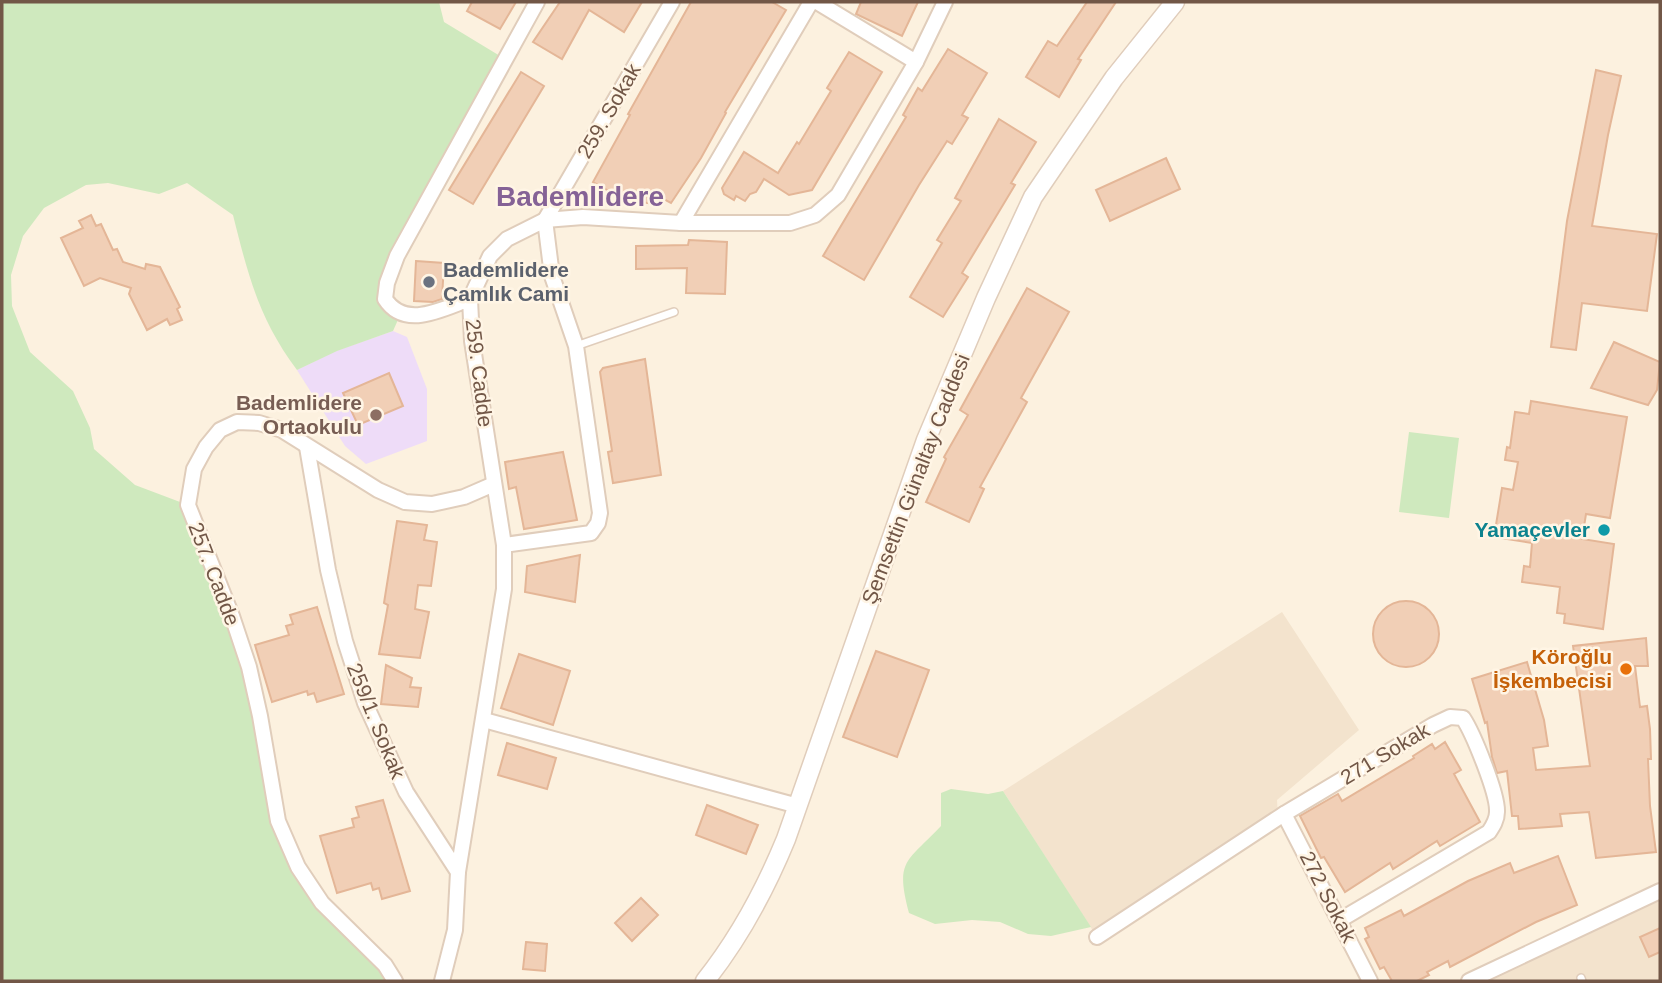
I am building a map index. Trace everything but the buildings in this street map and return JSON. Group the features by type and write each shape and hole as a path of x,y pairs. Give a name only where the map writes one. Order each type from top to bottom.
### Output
{"street":[{"name":"259. Cadde","path":"458,872 504,589 504,545 472,341 470,299 421,316 407,316 392,310 385,299 387,283 397,256 537,2"},
{"name":"259. Sokak","path":"545,220 672,2"},
{"path":"681,223 811,2"},
{"path":"817,2 916,62"},
{"path":"470,299 490,256 507,239 545,220 583,217 681,223 790,223 815,215 838,195 916,62 945,2"},
{"name":"Şemsettin Günaltay Caddesi","path":"705,981 758,902 782,850 926,440 986,298 1034,197 1114,78 1175,2"},
{"path":"504,545 591,533 598,523 600,513 576,346 552,276 545,220"},
{"name":"257. Cadde","path":"395,981 385,965 322,903 298,867 278,821 260,716 248,667 232,616 188,505 194,470 206,447 220,430 237,422 259,423 282,430 378,490 405,502 432,504 464,497 494,485"},
{"name":"259/1. Sokak","path":"307,447 328,570 345,641 365,703 405,792 458,872"},
{"name":"271 Sokak","path":"1097,937 1284,814 1433,725 1450,717 1463,718 1470,729 1496,800 1497,813 1489,832 1340,920"},
{"path":"484,720 798,806"},
{"name":"272 Sokak","path":"1284,814 1370,981"},
{"path":"442,981 455,930 458,872"},
{"path":"1469,981 1660,891"}],"lane":[{"path":"576,346 674,312"}],"shaded area":[{"name":"Bademlidere Ortaokulu","path":"393,331 407,337 427,389 427,441 366,464 345,446 297,370 336,351"},
{"path":"1282,612 1359,730 1277,800 1278,818 1097,937 1003,791"},
{"path":"1660,891 1660,981 1469,981"}],"green space":[{"path":"2,2 439,2 444,22 505,59 397,256 385,299 401,313 393,331 337,351 297,370 273,333 256,296 233,215 187,183 159,194 108,183 86,185 44,208 23,236 11,275 12,306 30,352 73,391 90,428 94,449 135,485 188,505 232,616 270,779 298,867 395,981 2,981"},
{"path":"1409,432 1459,438 1449,518 1399,512"},
{"path":"951,789 988,794 1003,791 1091,927 1051,936 1028,934 1000,922 972,920 935,924 909,913 903,882 904,872 912,856 941,826 941,793"}],"place":[{"name":"Bademlidere Çamlık Cami","path":"429,282"},
{"name":"Bademlidere Ortaokulu","path":"376,415"},
{"name":"Yamaçevler","path":"1604,530"},
{"name":"Köroğlu İşkembecisi","path":"1626,669"}],"district":[{"name":"Bademlidere","path":"580,196"}]}
